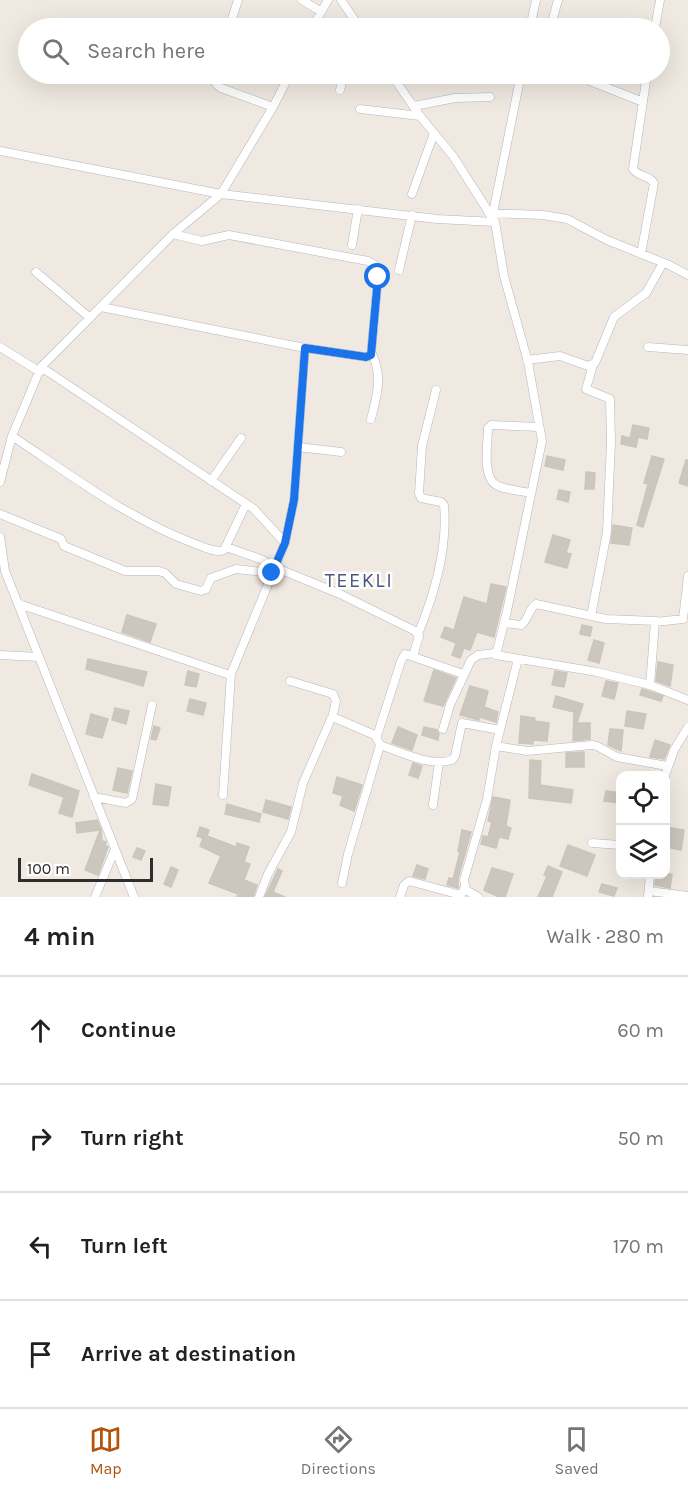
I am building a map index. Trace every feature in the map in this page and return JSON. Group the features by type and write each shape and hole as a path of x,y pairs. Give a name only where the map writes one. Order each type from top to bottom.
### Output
{"street":[{"path":"232,18 238,0"},
{"path":"302,0 320,10"},
{"path":"316,18 328,0"},
{"path":"341,0 353,18"},
{"path":"532,18 536,0"},
{"path":"553,18 558,0"},
{"path":"656,18 660,0"},
{"path":"216,84 221,88 273,107"},
{"path":"0,482 12,436 40,369 173,234 221,194 285,84"},
{"path":"340,90 342,84"},
{"path":"398,84 420,116 453,156 495,222 504,276 527,360 542,441 504,623 495,653"},
{"path":"491,213 519,84"},
{"path":"598,84 643,102"},
{"path":"640,254 654,183 649,178 637,174 633,169 646,84"},
{"path":"414,106 455,98 490,97"},
{"path":"360,109 420,116"},
{"path":"412,194 434,133"},
{"path":"0,151 221,194 495,222"},
{"path":"352,245 358,209"},
{"path":"491,213 554,216 567,219 607,240 688,275"},
{"path":"399,270 412,215"},
{"path":"173,234 202,241 229,236 368,261 375,265 378,277 372,354 378,373 378,393 371,419"},
{"path":"591,616 607,532 611,442 610,399 586,389 593,365 614,317 646,293 663,263"},
{"path":"36,272 90,318"},
{"path":"101,307 305,348 366,357 372,354"},
{"path":"0,347 40,369 254,509 285,543"},
{"path":"648,347 688,350"},
{"path":"223,795 231,674 285,543 294,500 305,348"},
{"path":"527,360 560,356 588,366 593,365"},
{"path":"413,656 418,634 436,585 444,542 444,505 441,502 421,498 419,493 422,446 436,390"},
{"path":"531,493 497,486 489,479 487,471 488,428 490,425 539,427"},
{"path":"12,436 149,524 218,552 223,551 226,547 246,504"},
{"path":"211,480 241,438"},
{"path":"298,447 341,452"},
{"path":"0,514 61,539 64,546 124,571 159,571 165,573 176,584 201,591 206,589 211,578 236,569 273,570 340,594 418,634"},
{"path":"0,539 5,571 134,897"},
{"path":"226,547 263,560 273,570"},
{"path":"504,623 521,625 536,604 606,619 656,621 683,619 688,576"},
{"path":"19,604 231,674"},
{"path":"650,685 656,621"},
{"path":"443,729 463,674 471,660 478,655 495,653 518,659 563,665 650,685 688,700"},
{"path":"376,737 379,734 405,654 463,674"},
{"path":"0,655 39,657"},
{"path":"462,893 487,799 496,746 518,659"},
{"path":"259,897 268,874 291,832 303,783 317,747 332,718 336,701 333,694 290,681"},
{"path":"94,797 126,803 132,799 152,705"},
{"path":"332,718 376,737 380,745 348,854 342,883"},
{"path":"380,745 439,762 450,761 454,758 462,723 500,730"},
{"path":"666,771 674,750 688,727"},
{"path":"496,746 527,751 592,745 617,756 667,766"},
{"path":"433,806 439,762"},
{"path":"592,843 616,845"},
{"path":"95,897 115,849"},
{"path":"650,879 648,894 688,896"},
{"path":"400,897 404,885 409,881 478,897"}],"building":[{"path":"633,425 649,428 647,439 638,437 636,447 621,444 622,436 630,438"},
{"path":"547,456 565,460 563,470 545,466"},
{"path":"652,456 664,459 643,527 637,525 648,484 644,483"},
{"path":"686,460 688,460 688,486 679,483"},
{"path":"586,472 595,473 594,489 585,489"},
{"path":"559,490 570,492 568,502 557,499"},
{"path":"613,525 632,528 629,545 611,543"},
{"path":"553,535 570,540 566,553 571,554 567,568 545,562"},
{"path":"491,584 506,587 494,637 477,632 470,650 464,648 460,658 452,655 456,643 441,637 445,627 454,630 464,597 487,604"},
{"path":"127,615 156,624 150,642 122,632"},
{"path":"582,625 592,627 590,636 580,634"},
{"path":"594,640 604,643 599,663 588,660"},
{"path":"88,659 147,672 143,686 86,669"},
{"path":"658,662 673,665 670,686 656,681"},
{"path":"434,670 456,678 443,706 424,701"},
{"path":"188,671 199,674 196,687 185,685"},
{"path":"555,671 567,673 564,687 552,685"},
{"path":"606,681 618,683 614,699 602,696"},
{"path":"470,686 488,691 484,707 498,712 496,722 480,717 479,720 460,715"},
{"path":"642,689 663,696 661,701 640,695"},
{"path":"556,696 583,704 577,723 590,723 590,739 573,741 574,712 553,707"},
{"path":"190,699 206,703 203,715 187,711"},
{"path":"115,708 129,711 126,724 112,720"},
{"path":"627,711 646,714 643,729 625,726"},
{"path":"91,714 108,719 102,738 86,734"},
{"path":"521,716 549,723 547,741 533,740 533,744 519,743"},
{"path":"154,726 160,728 156,740 151,739"},
{"path":"398,727 417,735 412,750 392,743"},
{"path":"424,727 437,730 438,740 422,735"},
{"path":"610,729 623,730 621,751 608,745"},
{"path":"655,740 670,745 664,759 650,757"},
{"path":"584,752 584,767 566,767 566,753"},
{"path":"530,760 541,761 540,785 573,790 571,803 529,798"},
{"path":"413,763 422,766 418,778 409,775"},
{"path":"118,768 132,771 127,793 113,790"},
{"path":"32,774 79,791 72,817 59,813 64,797 29,785"},
{"path":"337,777 362,785 354,811 340,805 343,796 333,793"},
{"path":"156,784 171,787 168,806 153,804"},
{"path":"606,791 616,792 616,802 604,801"},
{"path":"493,797 510,800 506,826 511,828 508,839 499,837 496,848 481,844 483,836 488,837 492,822 488,821"},
{"path":"266,800 291,807 288,819 263,812"},
{"path":"227,804 261,814 259,822 225,814"},
{"path":"97,820 101,829 102,841 106,842 105,846 108,847 98,875 85,870 100,830 77,833 76,823"},
{"path":"200,827 209,830 207,836 236,847 237,843 249,847 244,862 250,864 244,880 257,885 253,897 237,897 238,894 209,883 221,856 200,846 203,838 197,836"},
{"path":"670,828 684,830 681,850 670,848"},
{"path":"462,830 471,832 458,878 458,888 447,885 449,878 453,879 460,852 458,851"},
{"path":"568,845 595,855 587,876 560,866"},
{"path":"137,848 145,851 141,860 133,857"},
{"path":"417,865 428,869 425,879 413,876"},
{"path":"548,866 562,872 552,897 538,897 547,876 544,875"},
{"path":"171,867 178,870 171,887 164,884"},
{"path":"492,868 513,874 505,897 499,897 484,890"},
{"path":"278,869 282,871 273,892 285,897 265,897"},
{"path":"670,874 672,874 670,888 655,885 656,879 670,879"},
{"path":"602,884 617,888 614,896 599,892"}],"district":[{"name":"TEEKLI","path":"359,580"}],"route":[{"path":"272,573 285,543 294,500 305,348 369,357 372,354 378,277"}]}
